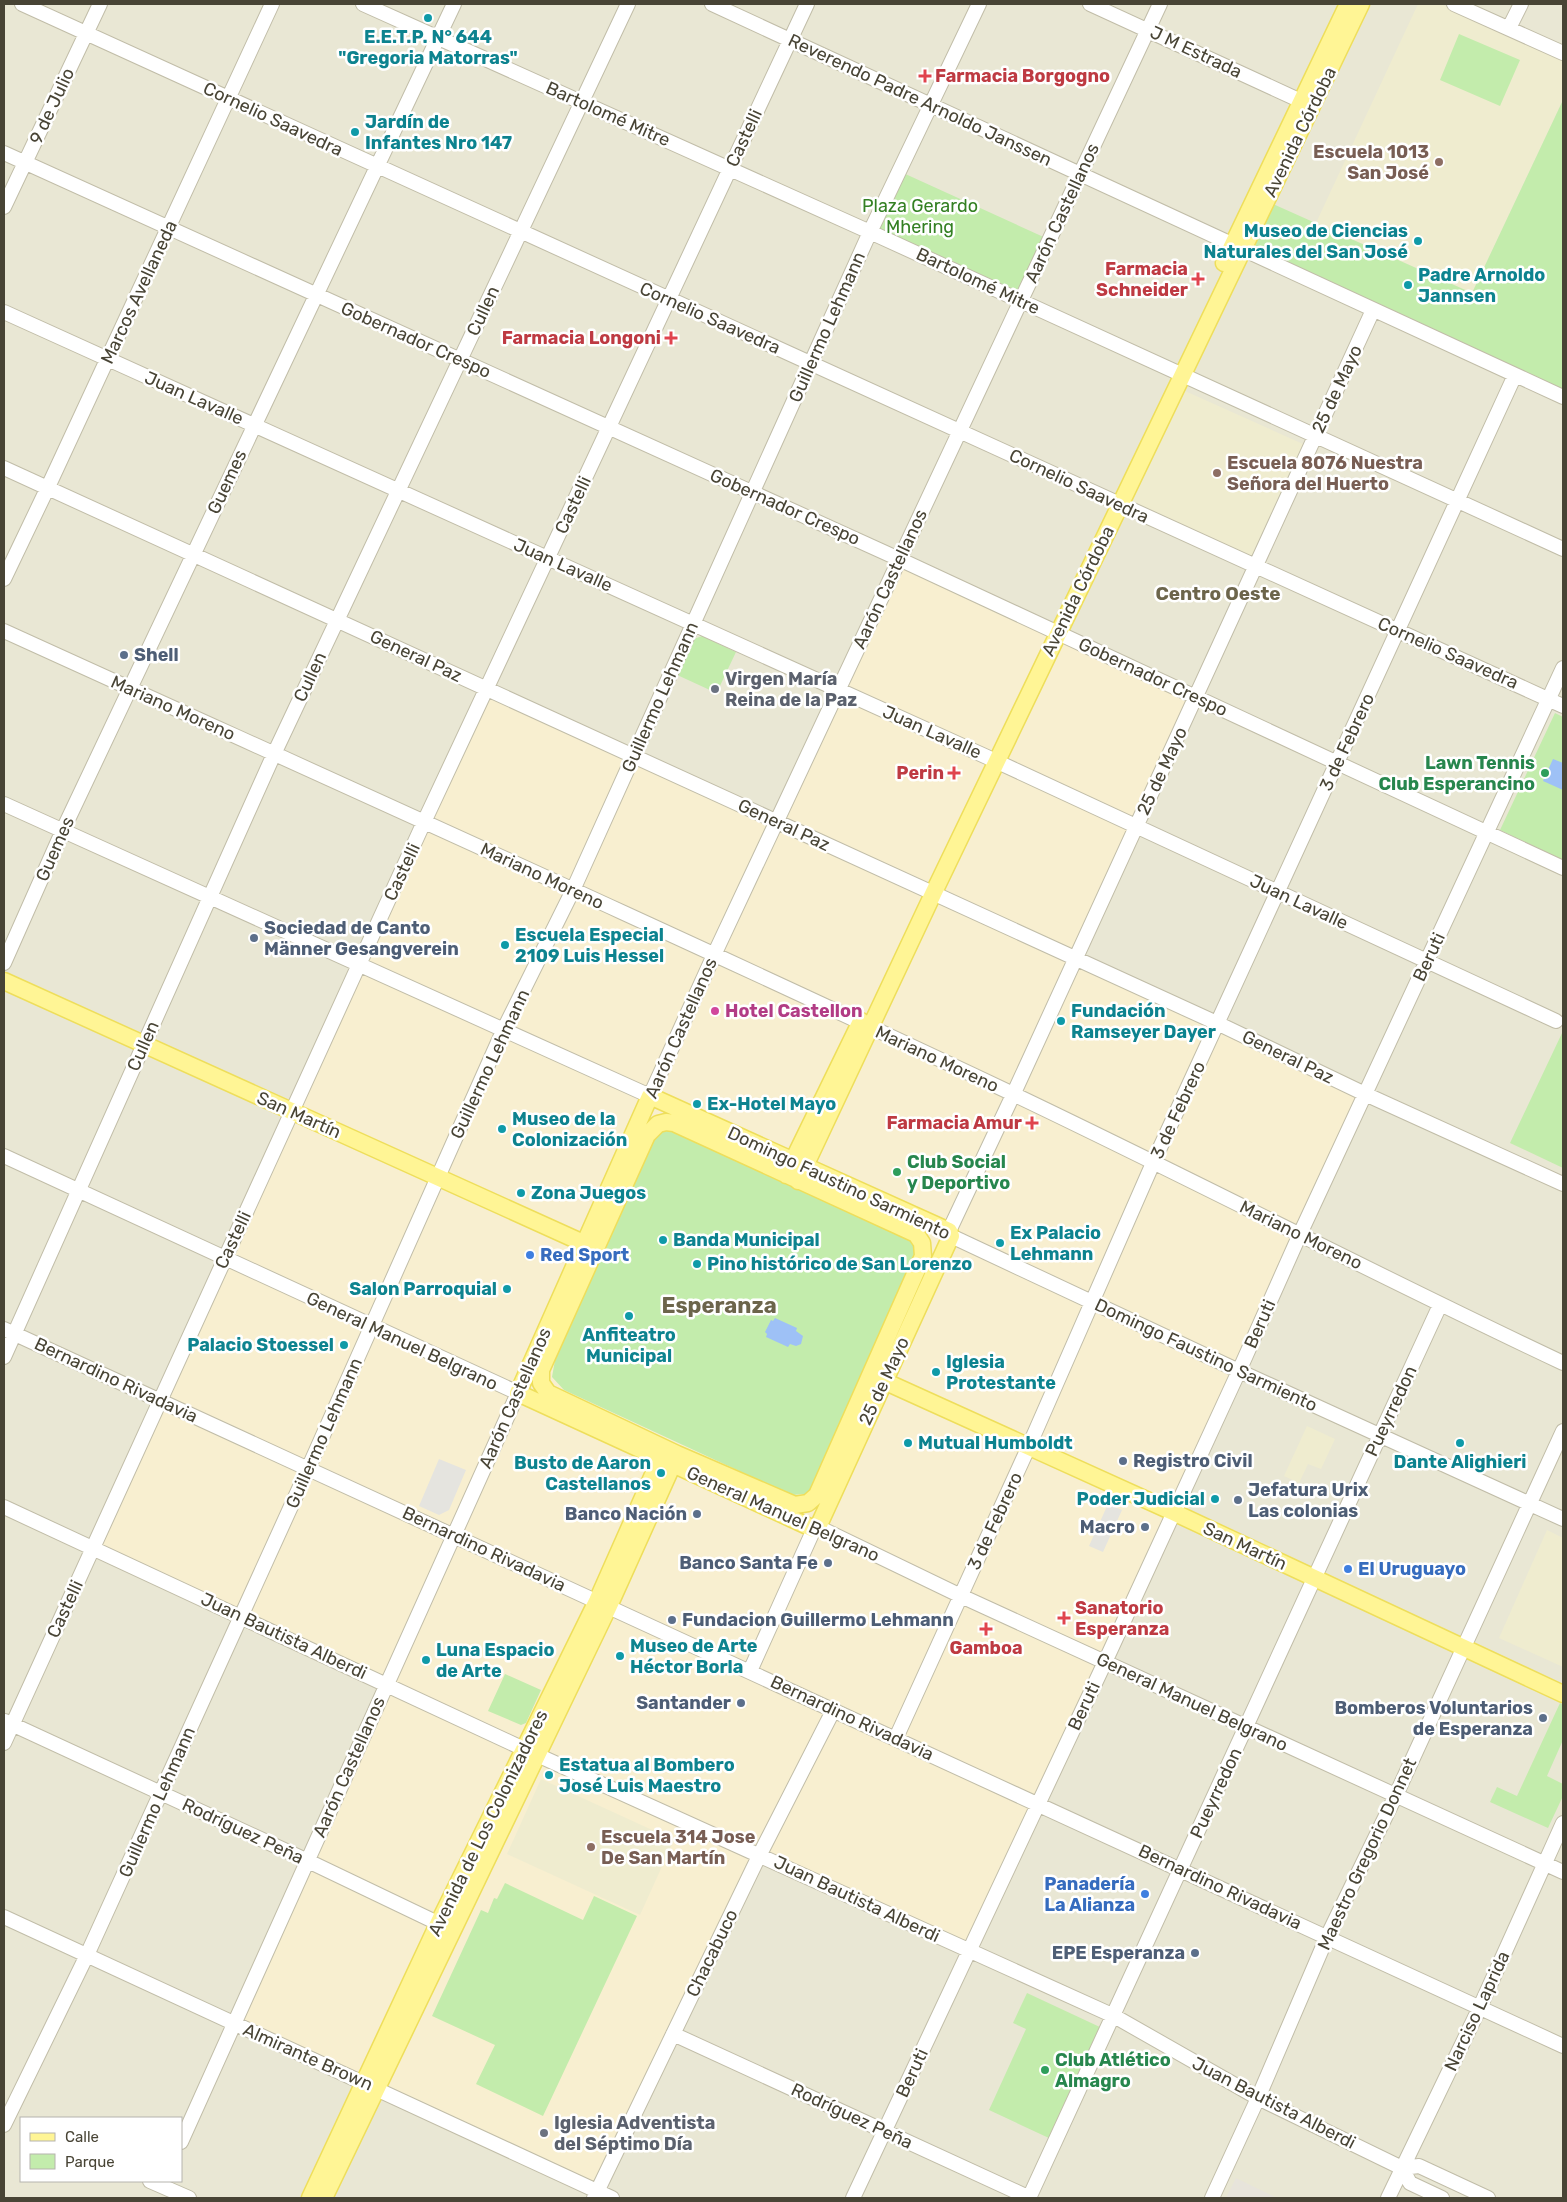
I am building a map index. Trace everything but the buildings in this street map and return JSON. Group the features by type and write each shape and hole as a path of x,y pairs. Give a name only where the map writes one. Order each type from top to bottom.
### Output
{"main road":[{"name":"Avenida Córdoba","path":"1238,247 1301,101 1348,4"},
{"name":"Avenida Córdoba","path":"796,1170 1238,247 1362,4"},
{"name":"San Martín","path":"4,981 589,1246"},
{"name":"Domingo Faustino Sarmiento","path":"650,1096 796,1170 916,1234 922,1243 923,1256"},
{"name":"Aarón Castellanos","path":"541,1370 650,1096"},
{"name":"Domingo Faustino Sarmiento","path":"674,1123 796,1170 950,1233"},
{"name":"Aarón Castellanos","path":"518,1393 589,1246 647,1135 658,1124 674,1123"},
{"name":"25 de Mayo","path":"801,1505 808,1503 817,1495 950,1233"},
{"name":"25 de Mayo","path":"816,1528 878,1378 923,1256"},
{"name":"General Manuel Belgrano","path":"541,1370 541,1383 548,1393 669,1456 816,1528"},
{"name":"San Martín","path":"878,1378 1173,1512 1563,1694"},
{"name":"General Manuel Belgrano","path":"518,1393 669,1456 795,1505 801,1505"},
{"name":"Avenida de Los Colonizadores","path":"310,2198 370,2086 603,1603 669,1456"},
{"name":"Avenida de Los Colonizadores","path":"324,2198 370,2086"}],"street":[{"name":"Cornelio Saavedra","path":"22,4 1563,706"},
{"name":"9 de Julio","path":"4,207 100,4"},
{"name":"Marcos Avellaneda","path":"4,579 272,4"},
{"name":"Bartolomé Mitre","path":"363,4 1021,300 1178,374 1316,435 1563,549"},
{"name":"Guemes","path":"4,963 63,830 454,4"},
{"name":"Cullen","path":"4,1357 9,1332 78,1190 274,754 628,4"},
{"name":"Reverendo Padre Arnoldo Janssen","path":"712,4 1563,397"},
{"name":"Castelli","path":"4,1743 8,1723 93,1548 424,822 807,4"},
{"name":"Guillermo Lehmann","path":"5,2119 87,1955 372,1327 503,1031 573,890 870,232 979,4"},
{"name":"J M Estrada","path":"1090,4 1301,101"},
{"name":"Aarón Castellanos","path":"650,1096 714,955 1160,4"},
{"path":"1454,4 1563,54"},
{"path":"1509,28 1521,4"},
{"name":"Gobernador Crespo","path":"4,153 900,559 1563,868"},
{"name":"25 de Mayo","path":"950,1233 1373,310"},
{"name":"Juan Lavalle","path":"4,312 992,759 1556,1021"},
{"name":"3 de Febrero","path":"896,1738 1029,1446 1154,1163 1515,375"},
{"name":"General Paz","path":"4,468 1076,958 1365,1094 1563,1184"},
{"name":"Mariano Moreno","path":"4,631 573,890 1014,1095 1300,1234 1440,1305 1563,1363"},
{"name":"Beruti","path":"854,2198 1239,1371 1300,1234 1563,668"},
{"name":"Domingo Faustino Sarmiento","path":"4,804 650,1096"},
{"name":"General Manuel Belgrano","path":"4,1156 518,1393"},
{"name":"Domingo Faustino Sarmiento","path":"950,1233 1239,1371 1563,1519"},
{"name":"Pueyrredon","path":"1030,2198 1440,1305"},
{"name":"Bernardino Rivadavia","path":"9,1332 603,1603 1563,2046"},
{"name":"Aarón Castellanos","path":"182,2140 518,1393"},
{"name":"Maestro Gregorio Donnet","path":"1212,2198 1258,2098 1327,1937 1396,1795 1563,1431"},
{"name":"Juan Bautista Alberdi","path":"4,1507 387,1683 530,1751 1114,2016 1258,2098 1402,2168 1419,2166 1488,2198"},
{"name":"25 de Mayo","path":"750,1671 816,1528"},
{"name":"General Manuel Belgrano","path":"816,1528 1563,1872"},
{"name":"Chacabuco","path":"595,2195 760,1854 834,1710"},
{"name":"Rodríguez Peña","path":"8,1723 308,1860 446,1927"},
{"name":"Narciso Laprida","path":"1388,2198 1480,2007 1563,1823"},
{"name":"Almirante Brown","path":"4,1917 370,2086 595,2195 612,2198"},
{"name":"Rodríguez Peña","path":"673,2034 1030,2198"},
{"path":"5,2119 20,2122"},
{"name":"Juan Bautista Alberdi","path":"1402,2168 1410,2183 1442,2198"},
{"path":"158,2186 188,2198"}],"shaded area":[{"path":"4,4 1563,4 1563,2198 4,2198"},
{"name":"Escuela 1013 San José","path":"1418,4 1441,4 1563,59 1563,100 1472,293 1316,223"},
{"name":"Escuela 8076 Nuestra Señora del Huerto","path":"1185,391 1303,444 1252,556 1130,503"},
{"path":"899,559 1196,696 1076,958 1365,1094 970,1950 760,1854 597,2191 235,2023 387,1683 93,1548 487,688 777,821"},
{"path":"1307,1426 1335,1439 1321,1469 1308,1464 1299,1483 1284,1476"},
{"path":"439,1459 466,1470 449,1510 439,1515 419,1506"},
{"path":"1108,1504 1122,1510 1103,1552 1089,1546"},
{"path":"1547,1530 1563,1538 1563,1667 1499,1638"},
{"name":"Escuela 314 Jose De San Martín","path":"541,1779 674,1840 640,1915 507,1854"},
{"path":"1236,2178 1277,2198 1226,2198"}],"green space":[{"path":"1459,34 1520,60 1500,106 1440,80"},
{"path":"1563,100 1563,397 1250,253 1273,204 1472,293"},
{"name":"Plaza Gerardo Mhering","path":"901,172 1048,239 1020,298 872,231"},
{"path":"702,636 736,652 718,690 712,691 675,674 691,640"},
{"name":"Lawn Tennis Club Esperancino","path":"1555,713 1563,717 1563,860 1500,830"},
{"path":"1563,1031 1563,1168 1510,1143"},
{"path":"665,1129 672,1129 911,1236 917,1251 811,1490 806,1494 791,1495 564,1390 552,1377 555,1360 654,1139"},
{"path":"505,1674 541,1690 526,1723 521,1725 488,1711"},
{"path":"1560,1703 1563,1705 1563,1740 1547,1776 1563,1784 1563,1796 1548,1828 1490,1802 1497,1787 1517,1796"},
{"path":"505,1883 583,1920 594,1896 637,1916 543,2116 476,2084 495,2045 432,2016 481,1910 488,1913 494,1898 497,1899"},
{"name":"Club Atlético Almagro","path":"1027,1993 1102,2028 1051,2139 989,2110 1026,2029 1013,2023"}],"water":[{"path":"1553,759 1563,763 1563,790 1543,781"},
{"path":"775,1318 797,1328 796,1331 803,1336 801,1344 796,1346 790,1344 788,1347 766,1337 767,1334 765,1332 771,1320 773,1321"}],"place":[{"name":"E.E.T.P. N° 644 \"Gregoria Matorras\"","path":"428,18"},
{"name":"Farmacia Borgogno","path":"925,76"},
{"name":"Jardín de Infantes Nro 147","path":"355,132"},
{"name":"Escuela 1013 San José","path":"1439,162"},
{"name":"Museo de Ciencias Naturales del San José","path":"1418,241"},
{"name":"Farmacia Schneider","path":"1198,279"},
{"name":"Padre Arnoldo Jannsen","path":"1408,285"},
{"name":"Farmacia Longoni","path":"671,338"},
{"name":"Escuela 8076 Nuestra Señora del Huerto","path":"1217,473"},
{"name":"Shell","path":"124,655"},
{"name":"Virgen María Reina de la Paz","path":"715,689"},
{"name":"Perin","path":"954,773"},
{"name":"Lawn Tennis Club Esperancino","path":"1545,773"},
{"name":"Sociedad de Canto Männer Gesangverein","path":"254,938"},
{"name":"Escuela Especial 2109 Luis Hessel","path":"505,945"},
{"name":"Hotel Castellon","path":"715,1011"},
{"name":"Fundación Ramseyer Dayer","path":"1061,1021"},
{"name":"Ex-Hotel Mayo","path":"697,1104"},
{"name":"Farmacia Amur","path":"1032,1123"},
{"name":"Museo de la Colonización","path":"502,1129"},
{"name":"Club Social y Deportivo","path":"897,1172"},
{"name":"Zona Juegos","path":"521,1193"},
{"name":"Banda Municipal","path":"663,1240"},
{"name":"Ex Palacio Lehmann","path":"1000,1243"},
{"name":"Red Sport","path":"530,1255"},
{"name":"Pino histórico de San Lorenzo","path":"697,1264"},
{"name":"Salon Parroquial","path":"507,1289"},
{"name":"Anfiteatro Municipal","path":"629,1316"},
{"name":"Palacio Stoessel","path":"344,1345"},
{"name":"Iglesia Protestante","path":"936,1372"},
{"name":"Mutual Humboldt","path":"908,1443"},
{"name":"Dante Alighieri","path":"1460,1443"},
{"name":"Registro Civil","path":"1123,1461"},
{"name":"Busto de Aaron Castellanos","path":"661,1473"},
{"name":"Poder Judicial","path":"1215,1499"},
{"name":"Jefatura Urix Las colonias","path":"1238,1500"},
{"name":"Banco Nación","path":"697,1514"},
{"name":"Macro","path":"1145,1527"},
{"name":"Banco Santa Fe","path":"828,1563"},
{"name":"El Uruguayo","path":"1348,1569"},
{"name":"Sanatorio Esperanza","path":"1064,1618"},
{"name":"Fundacion Guillermo Lehmann","path":"672,1620"},
{"name":"Gamboa","path":"986,1629"},
{"name":"Museo de Arte Héctor Borla","path":"620,1656"},
{"name":"Luna Espacio de Arte","path":"426,1660"},
{"name":"Santander","path":"741,1703"},
{"name":"Bomberos Voluntarios de Esperanza","path":"1543,1718"},
{"name":"Estatua al Bombero José Luis Maestro","path":"549,1775"},
{"name":"Escuela 314 Jose De San Martín","path":"591,1847"},
{"name":"Panadería La Alianza","path":"1145,1894"},
{"name":"EPE Esperanza","path":"1195,1953"},
{"name":"Club Atlético Almagro","path":"1045,2070"},
{"name":"Iglesia Adventista del Séptimo Día","path":"544,2133"}],"district":[{"name":"Centro Oeste","path":"1218,593"},
{"name":"Esperanza","path":"719,1305"}]}
